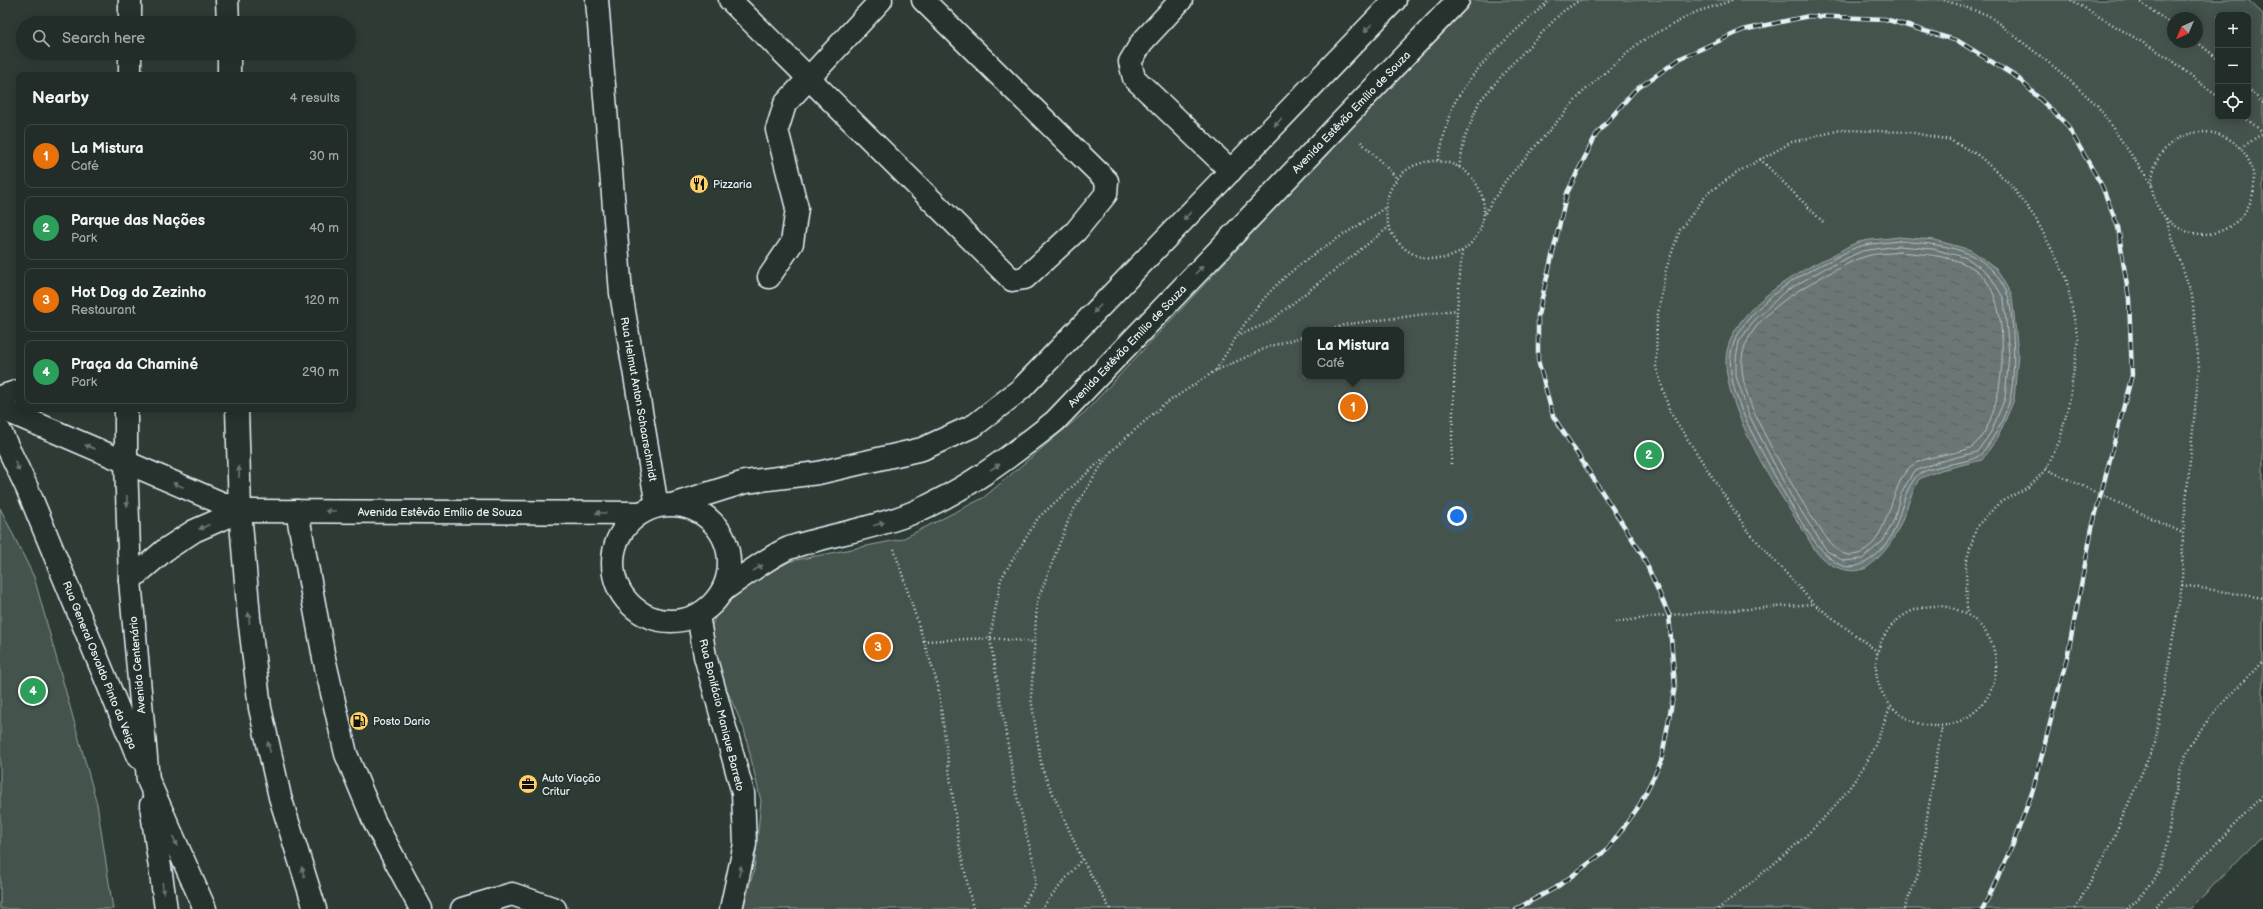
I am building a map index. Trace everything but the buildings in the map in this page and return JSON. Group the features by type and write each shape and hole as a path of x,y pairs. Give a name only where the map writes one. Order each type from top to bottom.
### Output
{"main road":[{"path":"130,0 130,16"},
{"path":"227,0 228,16"},
{"name":"Rua Helmut Anton Schaarschmidt","path":"597,0 621,293 658,508"},
{"path":"730,0 1012,280 1025,278 1076,231 1106,194 1107,181 923,0"},
{"path":"769,278 792,243 797,208 777,130 785,104 881,0"},
{"path":"1181,0 1142,42 1130,62 1134,78 1231,171"},
{"name":"Avenida Estêvão Emílio de Souza","path":"240,511 658,508 745,482 818,473 922,449 975,425 1021,388 1395,0"},
{"name":"Avenida Estêvão Emílio de Souza","path":"725,589 788,548 885,522 912,513 958,490 1008,459 1055,421 1458,0"},
{"path":"130,60 130,72"},
{"path":"229,60 229,72"},
{"path":"0,397 16,393"},
{"path":"0,408 240,511"},
{"name":"Avenida Centenário","path":"126,412 130,580 148,780 205,909"},
{"path":"237,412 240,511 249,617 260,708 280,797 315,909"},
{"name":"Rua General Osvaldo Pinto da Veiga","path":"0,431 27,488 148,780 166,909"},
{"path":"658,508 694,509 710,519 722,534 729,551 730,570 725,589 714,604 698,616 680,621 660,621 641,613 626,601 616,583 613,564 616,544 625,526 658,508"},
{"path":"130,580 165,550 194,531 240,511"},
{"path":"298,511 324,658 346,754 374,821 421,909"},
{"name":"Rua Bonifácio Manique Barreto","path":"698,616 705,656 743,793 745,844 731,909"},
{"path":"462,909 512,894 555,909"}],"path":[{"path":"1438,160 1454,104 1476,74 1510,35 1550,0"},
{"path":"1459,167 1465,137 1479,102 1511,65 1562,12 1580,0"},
{"path":"1485,213 1483,197 1477,183 1467,172 1459,167 1438,160 1423,162 1409,168 1398,178 1389,192 1386,206 1389,226 1394,236 1404,248 1417,256 1432,259 1448,258 1462,251 1474,241 1481,228 1485,213 1506,180 1582,93 1640,42 1696,12 1734,0"},
{"path":"1944,0 1988,15 2075,85 2097,105 2152,184"},
{"path":"2071,0 2170,58 2215,95"},
{"path":"2137,0 2167,21"},
{"path":"2203,47 2215,57"},
{"path":"2251,91 2263,103"},
{"path":"2241,148 2263,133 2248,120"},
{"path":"1341,122 1398,178"},
{"path":"1878,652 1814,604 1746,530 1670,412 1656,367 1657,319 1666,269 1680,230 1708,193 1760,159 1792,142 1841,130 1909,132 1950,140 1978,154 2010,184 2036,219 2066,277 2078,339 2070,398 2060,440 2046,469 2030,486 1999,503 1977,526 1966,562 1967,614"},
{"path":"2075,909 2108,850 2155,743 2182,585 2183,533 2199,367 2192,295 2165,217 2155,202 2152,184 2154,167 2162,151 2176,139 2192,132 2210,132 2227,137 2241,148 2251,163 2255,181 2252,198 2244,214 2231,226 2214,233 2196,234 2179,228 2165,217"},
{"path":"1760,159 1823,222"},
{"path":"1215,371 1253,312 1292,270 1386,206"},
{"path":"1237,336 1268,323 1389,226"},
{"path":"1451,464 1457,310 1462,251"},
{"path":"1338,327 1348,324 1457,310"},
{"path":"1021,909 1035,885 1035,868 1015,788 990,638 1001,579 1038,518 1162,406 1215,371 1271,346 1302,337"},
{"path":"1110,452 1071,514 1037,602 1031,698 1042,769 1082,859 1110,909"},
{"path":"2046,469 2183,533"},
{"path":"885,522 938,686 959,844 973,909"},
{"path":"2182,585 2263,598"},
{"path":"1616,622 1669,615 1814,604"},
{"path":"1930,606 1949,607 1967,614 1981,626 1991,642 1996,660 1995,679 1988,697 1976,711 1960,721 1942,726 1923,724 1906,717 1891,705 1881,689 1876,671 1878,652 1888,630 1896,620 1912,610 1930,606"},
{"path":"924,640 990,638 1034,642"},
{"path":"2127,909 2155,879 2163,857 2177,782 2191,745 2219,708 2263,661"},
{"path":"1718,909 1803,838 1843,797 1867,761 1891,705"},
{"path":"1904,909 1917,878 1942,726"},
{"path":"2153,909 2263,795"},
{"path":"1041,909 1082,859"}],"shaded area":[{"path":"1470,0 2248,0 2263,14 2263,835 2190,909 743,909 754,870 761,801 744,729 716,665 711,627 725,594 791,561 902,539 983,498 1086,411"},
{"path":"0,508 34,577 97,804 113,909 0,909"}],"water":[{"path":"1898,237 1935,240 1971,250 1996,268 2012,296 2018,353 2014,400 1998,437 1982,460 1941,470 1919,479 1898,530 1886,549 1866,568 1849,571 1826,562 1819,555 1766,471 1742,424 1733,401 1728,379 1726,359 1730,341 1739,324 1767,295 1784,282 1853,244 1868,240"}],"railway":[{"path":"1516,909 1557,887 1608,849 1639,806 1661,762 1675,686 1669,615 1642,554 1553,416 1538,360 1538,315 1567,193 1596,135 1634,91 1681,58 1743,30 1809,16 1885,19 1958,41 2018,78 2067,125 2102,186 2118,227 2129,299 2132,375 2092,528 2068,653 2033,790 2013,844 1983,909"}],"place":[{"name":"Pizzaria","path":"699,184"},
{"name":"La Mistura","path":"1353,407"},
{"name":"Parque das Nações","path":"1649,455"},
{"name":"Hot Dog do Zezinho","path":"878,647"},
{"name":"Praça da Chaminé","path":"33,691"},
{"name":"Posto Dario","path":"359,721"},
{"name":"Auto Viação Critur","path":"528,784"}]}
